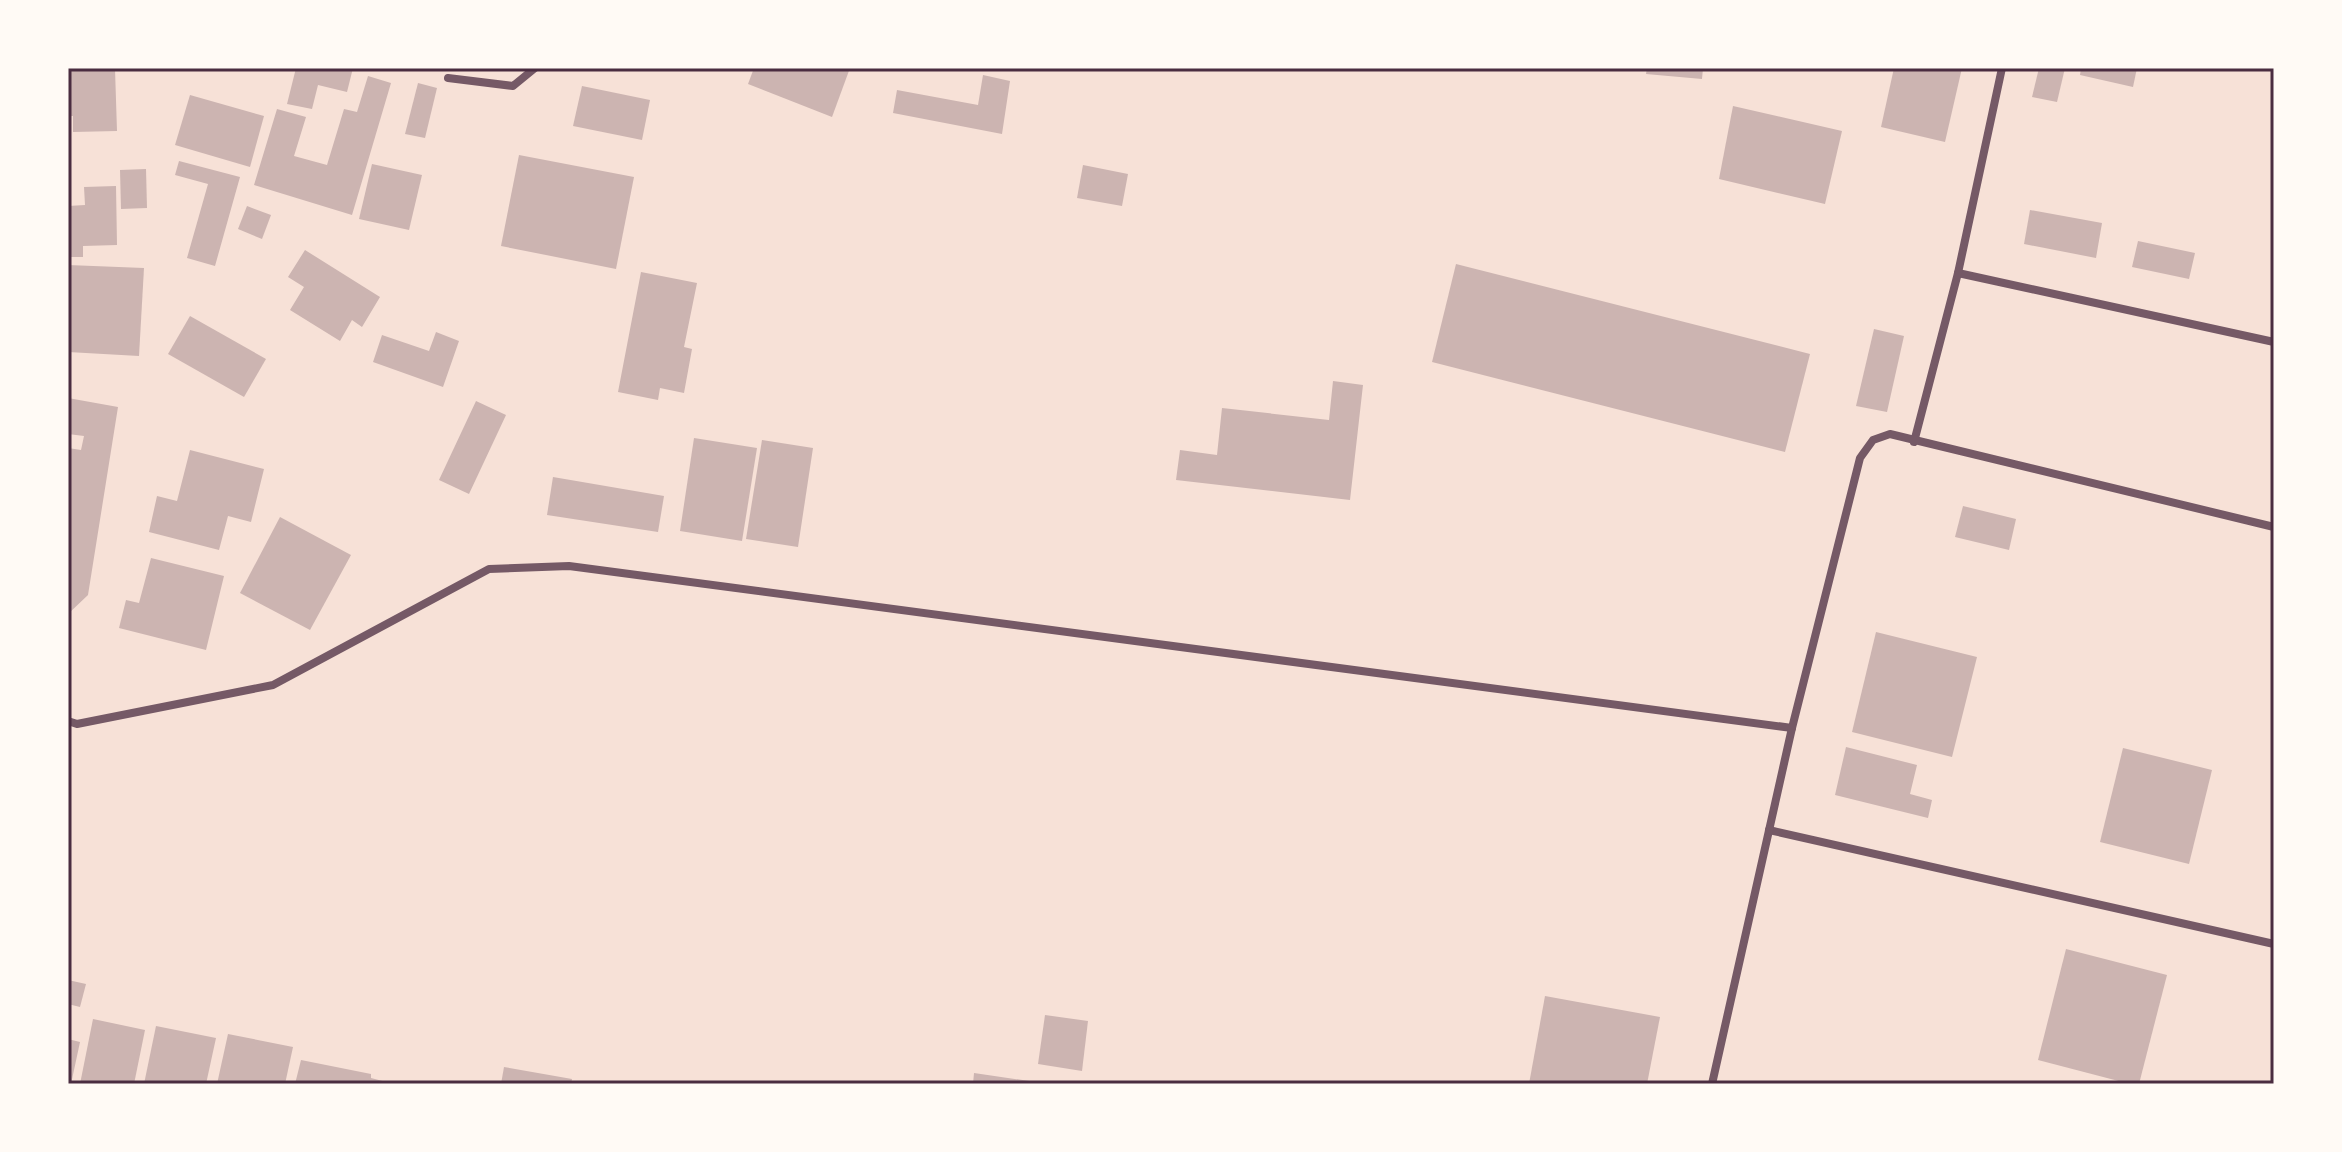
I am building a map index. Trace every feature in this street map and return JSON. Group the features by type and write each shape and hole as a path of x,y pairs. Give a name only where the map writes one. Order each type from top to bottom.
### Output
{"street":[{"path":"448,78 513,86 535,68"},
{"path":"1914,442 1958,273 2002,68"},
{"path":"1958,273 2274,342"},
{"path":"1712,1084 1792,728 1860,458 1873,440 1890,434 2274,527"},
{"path":"68,721 77,724 273,685 489,569 569,566 1792,728"},
{"path":"1769,830 2274,944"}],"building":[{"path":"296,68 353,68 347,92 318,85 312,109 287,104"},
{"path":"754,68 850,68 832,117 748,84"},
{"path":"1647,68 1703,68 1702,79 1646,74"},
{"path":"1894,68 1962,68 1945,142 1881,127"},
{"path":"2039,68 2065,68 2057,102 2032,97"},
{"path":"2081,68 2137,68 2133,87 2080,75"},
{"path":"115,69 117,131 73,132 73,116 68,116 68,70"},
{"path":"983,75 1010,81 1002,134 893,113 897,90 978,105"},
{"path":"368,76 391,83 352,215 254,185 277,109 306,117 294,156 327,165 344,109 357,112"},
{"path":"418,83 437,88 425,138 405,134"},
{"path":"582,86 650,100 642,140 573,126"},
{"path":"190,95 264,116 250,167 175,145"},
{"path":"1733,106 1842,131 1825,204 1719,179"},
{"path":"519,155 634,177 616,269 501,246"},
{"path":"179,161 240,177 215,266 187,258 208,184 175,175"},
{"path":"372,164 422,175 409,230 359,219"},
{"path":"1083,165 1128,174 1122,206 1077,198"},
{"path":"146,169 147,208 121,209 120,170"},
{"path":"116,186 117,245 83,246 83,257 68,257 68,206 85,205 84,187"},
{"path":"247,206 271,215 262,239 238,229"},
{"path":"2030,210 2102,223 2096,258 2024,244"},
{"path":"2138,241 2195,253 2189,279 2132,267"},
{"path":"305,250 380,297 362,327 352,320 340,341 290,310 304,287 288,277"},
{"path":"1456,264 1810,354 1785,452 1432,362"},
{"path":"68,265 144,268 139,356 68,352"},
{"path":"641,272 697,283 684,347 692,349 684,393 660,388 658,400 618,392"},
{"path":"190,316 266,359 244,397 168,354"},
{"path":"1874,329 1904,336 1887,412 1856,406"},
{"path":"436,332 459,341 443,387 373,362 382,335 429,351"},
{"path":"1333,381 1363,385 1350,500 1176,480 1180,450 1217,455 1222,408 1329,420"},
{"path":"68,398 118,407 88,595 68,614 68,501 71,483 68,483 68,448 81,450 84,436 68,434"},
{"path":"476,401 506,415 469,494 439,480"},
{"path":"694,438 757,448 742,541 680,531"},
{"path":"762,440 813,448 798,547 746,539"},
{"path":"190,450 264,469 251,522 228,516 219,550 149,532 157,496 177,501"},
{"path":"553,477 664,496 658,532 547,515"},
{"path":"1963,506 2016,519 2009,550 1955,537"},
{"path":"280,517 351,555 310,630 240,593"},
{"path":"151,558 224,576 206,650 119,628 126,600 139,603"},
{"path":"1876,632 1977,657 1952,757 1852,732"},
{"path":"1846,747 1917,765 1910,794 1932,800 1928,818 1835,795"},
{"path":"2123,748 2212,770 2189,864 2100,842"},
{"path":"2066,949 2167,975 2139,1084 2038,1060"},
{"path":"68,980 86,984 80,1007 68,1004"},
{"path":"1545,996 1660,1017 1647,1084 1529,1084"},
{"path":"1045,1015 1088,1021 1082,1071 1038,1064"},
{"path":"93,1019 145,1030 134,1084 80,1084"},
{"path":"156,1026 216,1038 206,1084 144,1084"},
{"path":"228,1034 293,1047 285,1084 217,1084"},
{"path":"68,1039 80,1042 71,1084 68,1084"},
{"path":"301,1060 371,1074 371,1078 394,1084 295,1084"},
{"path":"504,1067 572,1079 571,1084 501,1084"},
{"path":"974,1073 1036,1082 1036,1084 973,1084"}]}
